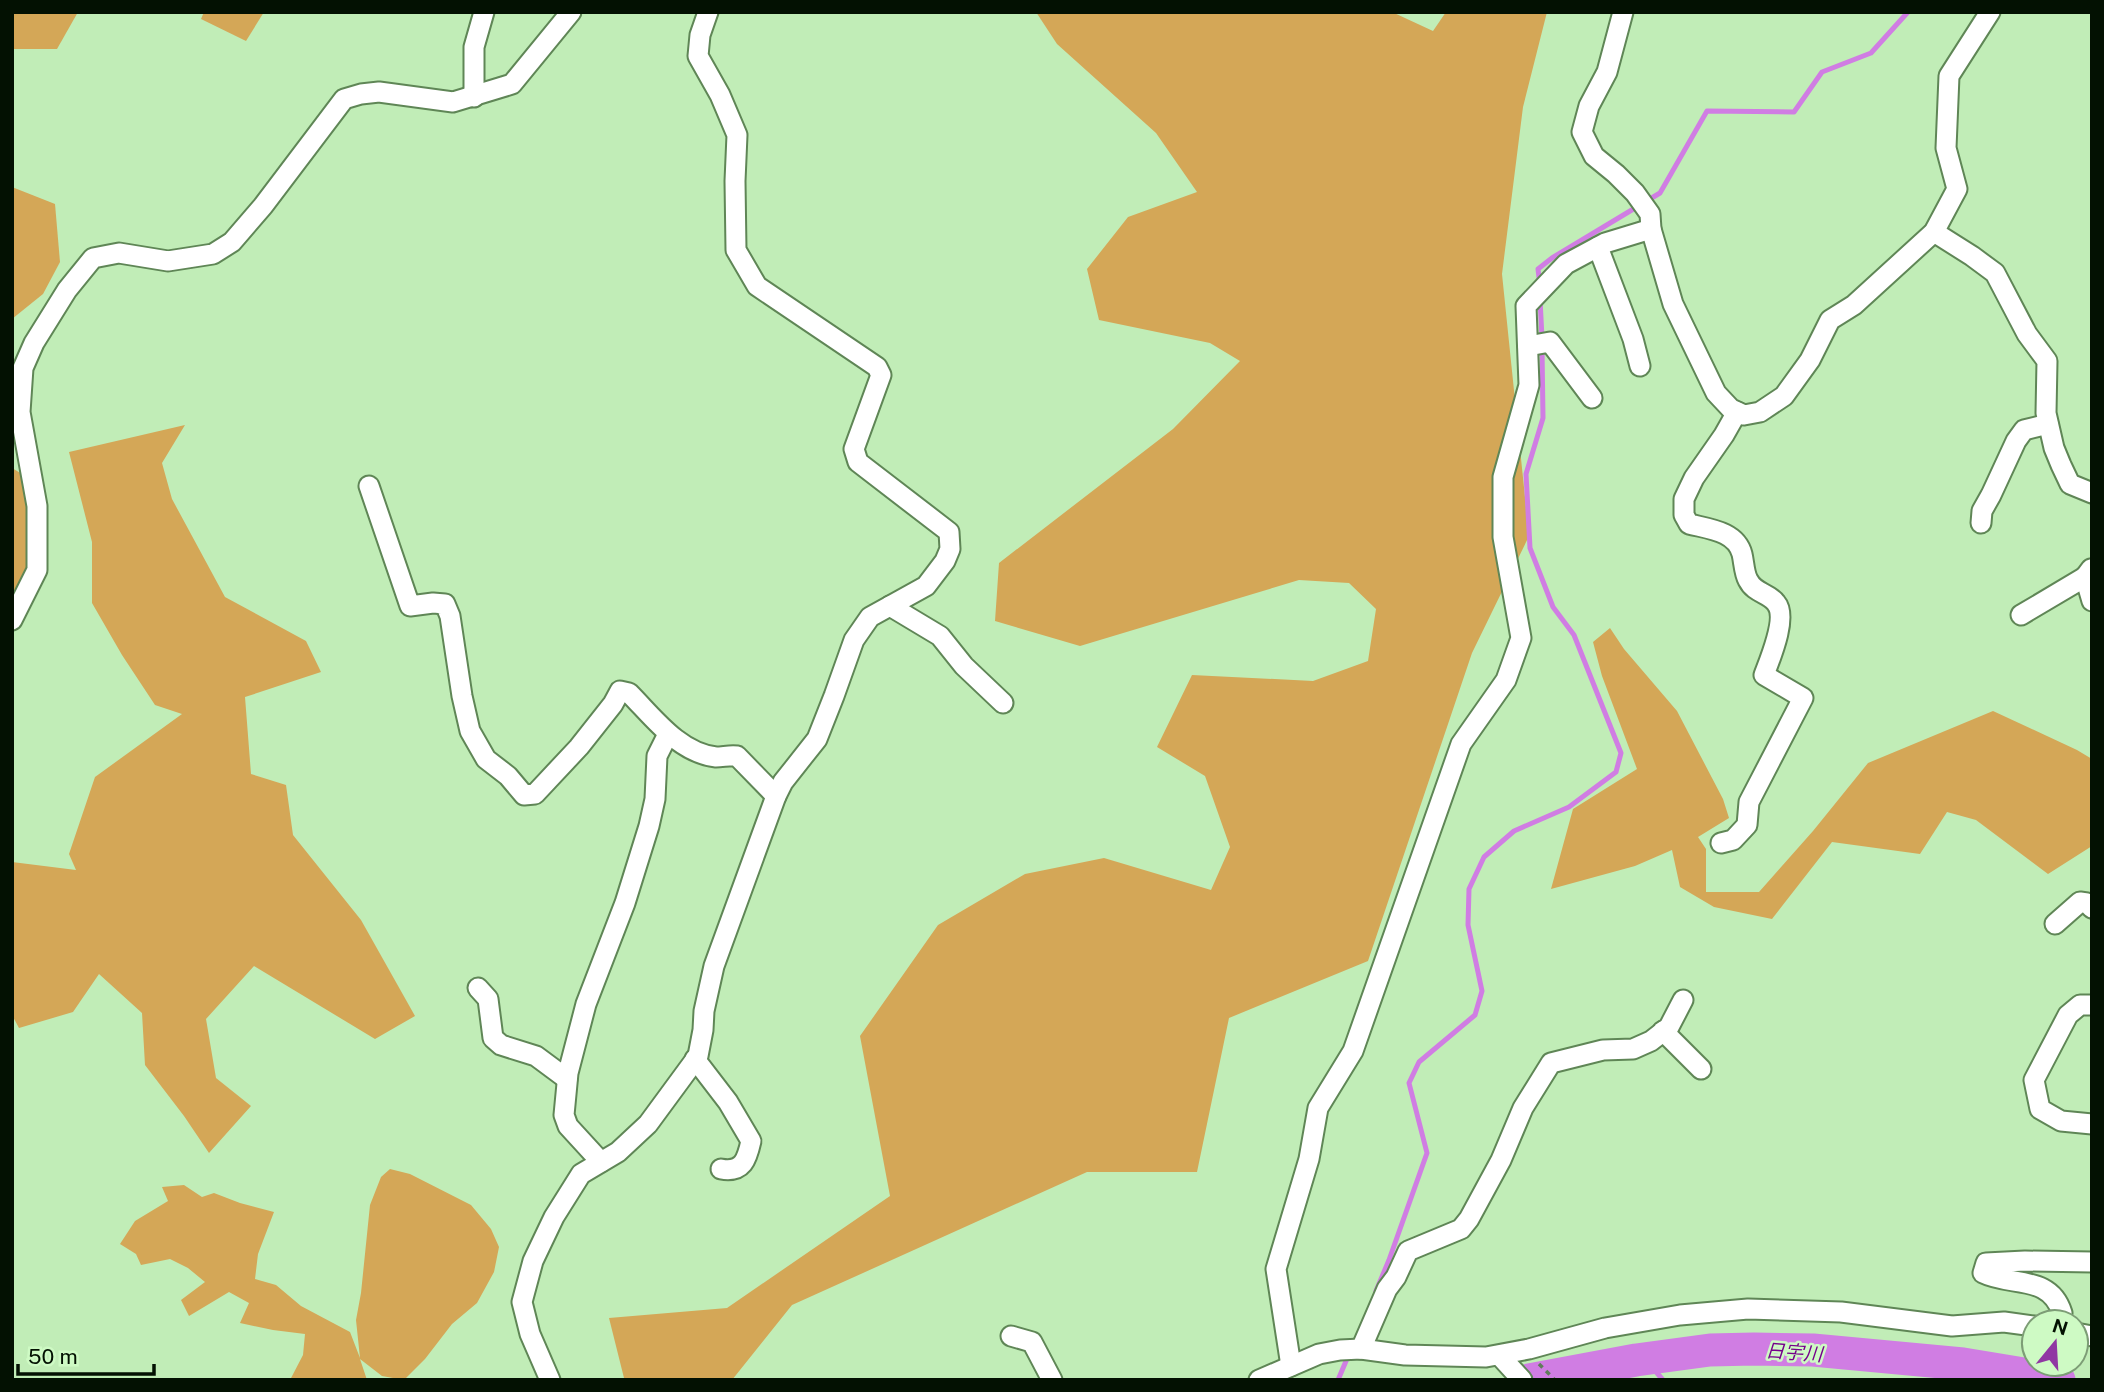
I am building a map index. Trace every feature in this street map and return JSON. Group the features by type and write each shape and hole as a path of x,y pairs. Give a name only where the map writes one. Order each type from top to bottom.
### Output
{"street":[{"path":"474,97 474,47 484,12"},
{"path":"12,620 37,570 37,506 20,412 23,368 34,343 67,290 93,258 119,253 168,261 213,254 232,242 263,206 344,99 379,92 453,102 512,84 571,12"},
{"path":"550,1380 530,1334 522,1302 533,1261 554,1217 581,1174 618,1152 648,1124 695,1059 714,966 776,796 783,782 817,738 854,640 870,617 926,586 945,561 950,549 949,532 858,463 854,449 881,375 877,367 757,286 736,250 737,135 720,95 698,56 700,35 708,12"},
{"path":"1623,12 1607,72 1589,106 1583,132 1594,156 1635,193 1651,221 1673,304 1704,372 1716,393 1731,409 1744,415 1760,412 1784,396 1810,360 1830,320 1854,305 1934,232 1957,189 1946,148 1949,76 1990,12"},
{"path":"1291,1367 1276,1269 1310,1159 1318,1108 1353,1051 1461,744 1506,680 1521,638 1503,537 1503,477 1529,385 1526,306 1566,264 1651,221"},
{"path":"1934,232 1995,273 2027,334 2047,361 2046,414 2054,448 2070,484 2092,493"},
{"path":"1598,247 1633,339 1640,366"},
{"path":"1529,346 1550,342 1592,398"},
{"path":"1721,844 1732,840 1746,825 1749,802 1803,698 1764,675 1781,620 1780,609 1776,601 1755,590 1746,577 1739,544 1729,536 1689,523 1684,515 1684,499 1694,478 1737,412"},
{"path":"1981,523 1982,510 2016,441 2024,430 2048,424"},
{"path":"369,486 410,606 445,604 450,616 470,731 486,759 508,776 524,795 535,794 579,747 620,691 629,692 668,734 698,752 718,757 737,756 776,796"},
{"path":"2021,615 2088,573 2092,601"},
{"path":"890,606 940,636 964,666 1003,703"},
{"path":"601,1162 568,1126 564,1115 567,1079 586,1004 625,903 649,826 657,757 668,734"},
{"path":"2055,924 2080,902 2087,903 2092,908"},
{"path":"478,988 488,999 494,1038 501,1045 536,1056 567,1079"},
{"path":"1353,1349 1396,1277 1408,1251 1461,1230 1469,1219 1502,1160 1523,1108 1551,1063 1603,1050 1633,1049 1651,1041 1669,1027 1683,1000"},
{"path":"2092,1005 2080,1005 2067,1015 2034,1080 2040,1109 2061,1121 2092,1124"},
{"path":"1663,1031 1701,1069"},
{"path":"695,1059 728,1102 751,1142 747,1159 741,1166 730,1170 722,1169"},
{"path":"2060,1308 2058,1301 2029,1282 1995,1279 1983,1273 1986,1263 2092,1262"},
{"path":"1259,1380 1319,1354 1353,1349 1405,1355 1503,1359 1605,1328 1680,1315 1748,1309 1841,1312 1952,1326 2004,1322 2020,1324"},
{"path":"1011,1336 1032,1342 1052,1380"},
{"path":"1503,1359 1522,1380"}],"shaded area":[{"path":"12,12 78,12 57,49 12,49"},
{"path":"204,12 264,12 246,41 201,19"},
{"path":"1036,12 1392,12 1433,31 1446,12 1547,12 1523,107 1502,274 1529,536 1472,653 1368,961 1229,1018 1197,1172 1087,1172 792,1305 732,1380 630,1380 624,1378 609,1318 727,1308 890,1196 860,1036 938,925 1025,874 1104,858 1211,890 1230,847 1205,776 1157,747 1192,675 1313,681 1368,661 1376,609 1349,583 1299,580 1080,646 995,621 999,563 1173,429 1240,361 1210,343 1099,320 1087,269 1128,217 1197,192 1156,133 1057,44"},
{"path":"12,187 55,204 60,262 43,294 12,319"},
{"path":"185,425 162,463 172,499 225,597 306,641 321,672 245,697 251,774 286,785 293,835 361,920 415,1016 375,1039 254,966 206,1019 216,1078 251,1106 209,1153 145,1065 142,1013 99,974 73,1012 19,1028 12,1015 12,862 76,870 69,854 95,777 182,714 155,705 92,603 92,542 69,452"},
{"path":"12,468 27,477 33,581 15,595 12,593"},
{"path":"1610,628 1624,649 1677,711 1723,799 1729,818 1698,837 1706,849 1706,892 1759,892 1868,763 1993,711 2092,759 2092,846 2048,874 1976,820 1947,812 1920,854 1832,842 1772,919 1714,907 1680,887 1672,850 1635,866 1551,889 1573,809 1637,769 1602,676 1593,642"},
{"path":"390,1169 410,1174 471,1205 491,1229 499,1247 494,1272 477,1303 452,1324 425,1359 404,1380 382,1376 360,1359 367,1380 290,1380 303,1355 305,1334 240,1323 249,1303 229,1292 189,1316 181,1300 205,1282 188,1268 170,1259 141,1265 136,1254 120,1244 135,1221 168,1201 162,1187 184,1185 202,1197 214,1193 274,1212 258,1254 255,1279 276,1285 301,1306 350,1332 360,1358 356,1320 370,1205 381,1177"}],"waterway":[{"path":"1540,286 1538,269 1552,258 1660,193 1707,111 1794,112 1822,72 1871,53 1908,12"},
{"path":"1540,299 1542,338"},
{"path":"1376,1291 1427,1153 1409,1083 1419,1062 1475,1015 1482,991 1468,925 1469,889 1484,857 1514,831 1569,807 1616,772 1621,753 1574,635 1553,607 1530,548 1526,474 1543,418 1542,348"},
{"name":"日宇川","path":"1529,1380 1636,1360 1710,1350 1754,1349 1813,1350 1963,1364 2059,1380"},
{"path":"1338,1380 1349,1354"},
{"path":"1645,1359 1663,1380"}]}
